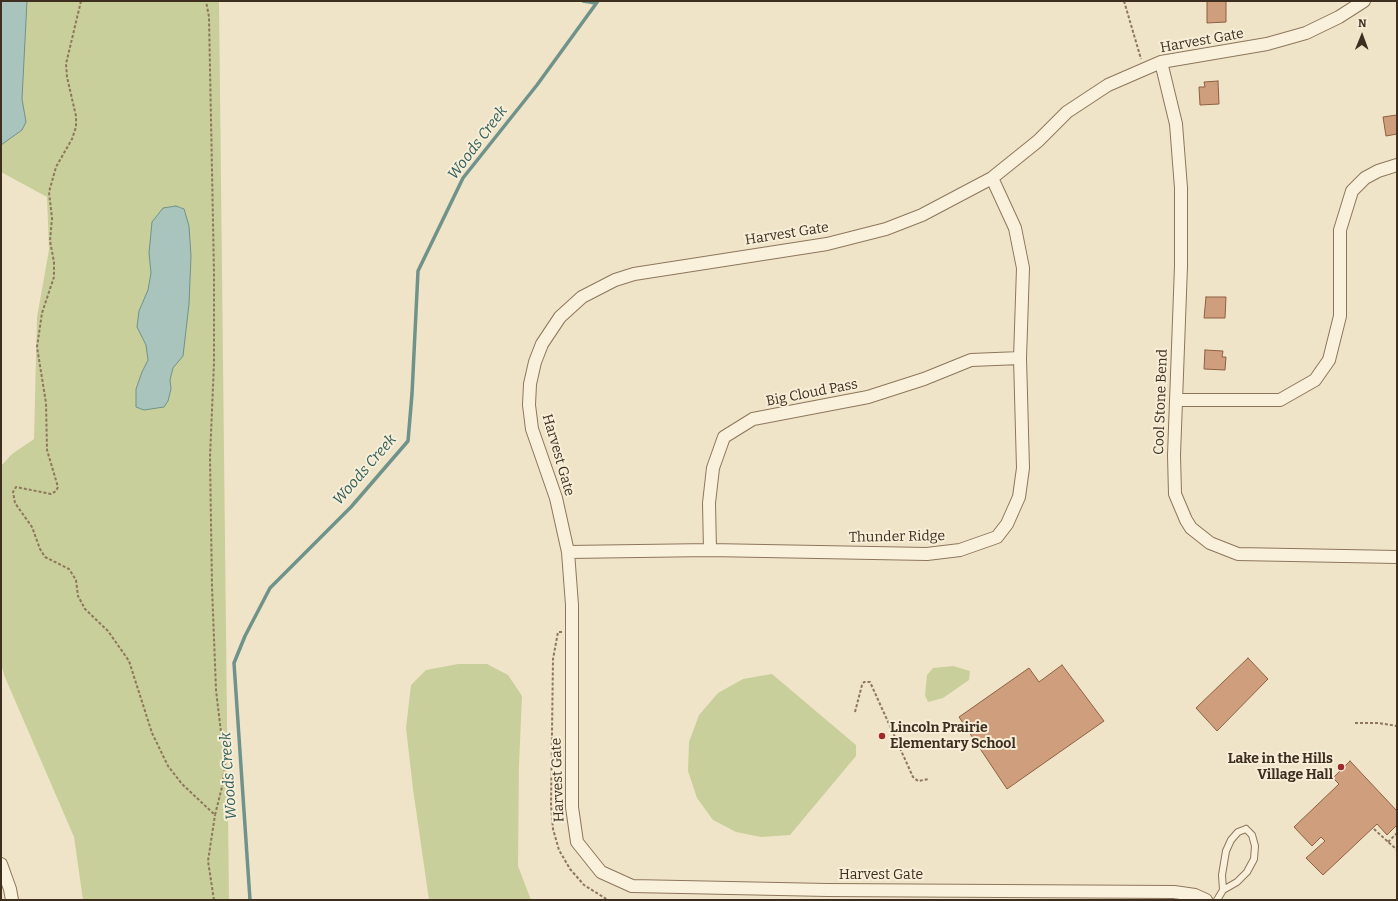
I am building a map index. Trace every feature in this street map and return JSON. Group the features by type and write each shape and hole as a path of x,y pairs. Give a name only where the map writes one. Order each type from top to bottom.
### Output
{"street":[{"name":"Harvest Gate","path":"1206,900 1195,896 1174,892 678,894 632,886 601,872 577,842 572,807 572,605 568,552 556,498 532,429 529,405 530,384 535,362 542,344 550,330 582,296 615,280 634,274 827,244 886,229 922,215 992,178 1038,141 1067,112 1108,85 1161,62 1267,44 1306,33 1339,17 1364,1"},
{"name":"Cool Stone Bend","path":"1161,62 1176,124 1181,188 1181,266 1176,400 1175,494 1191,528 1210,543 1238,554 1397,557"},
{"path":"1176,400 1280,400 1315,380 1329,360 1340,316 1340,230 1352,191 1365,178 1378,171 1397,165"},
{"name":"Thunder Ridge","path":"568,552 710,550 927,554 960,550 997,537 1007,524 1020,497 1023,468 1020,358 1024,268 1015,228 992,178"},
{"name":"Big Cloud Pass","path":"710,550 710,503 713,468 724,437 753,419 868,397 924,379 971,360 1020,358"},
{"path":"1,864 10,889 12,900"}],"lane":[{"path":"1217,900 1223,890 1237,882 1247,872 1254,859 1255,846 1252,835 1246,829 1238,832 1231,840 1226,851 1222,875 1223,890"}],"path":[{"path":"80,1 66,64 67,77 76,116 76,127 72,139 56,167 50,192 52,218 50,241 54,262 54,277 42,313 37,347 46,403 47,450 58,487 56,491 50,494 16,487 13,492 15,504 32,527 40,549 45,557 69,568 76,580 78,596 85,609 108,631 129,661 152,733 168,766 182,784 215,815"},
{"path":"206,1 209,17 214,273 214,370 210,457 212,579 216,690 225,766 222,787 215,815 208,861 214,900"},
{"path":"1124,1 1144,69"},
{"path":"855,712 862,686 864,682 870,682 913,777 918,781 929,779"},
{"path":"1355,723 1378,723 1397,726"},
{"path":"1374,829 1397,850"},
{"path":"1388,842 1397,833"}],"green space":[{"path":"1,1 219,1 229,900 83,900 74,837 4,675 1,663 1,466 12,454 34,439 37,317 49,250 47,197 1,172"},
{"path":"458,664 487,664 508,675 522,696 519,765 518,866 531,900 429,900 406,728 411,685 426,670"},
{"path":"953,666 970,671 969,680 943,698 928,702 925,695 927,675 933,668"},
{"path":"772,674 856,745 856,756 790,835 761,837 736,832 713,820 697,798 688,771 689,742 699,715 718,693 743,679"}],"water":[{"path":"1,1 27,1 22,99 26,122 22,130 1,145"},
{"path":"176,206 184,209 189,226 191,256 189,304 183,356 173,368 170,380 171,389 168,401 164,407 144,410 136,407 136,389 148,360 146,345 137,327 139,311 148,290 151,273 149,253 152,222 163,208"}],"building":[{"path":"1207,1 1226,1 1226,22 1207,23"},
{"path":"1218,81 1219,104 1200,105 1199,87 1205,87 1204,82"},
{"path":"1397,115 1397,134 1386,136 1383,117"},
{"path":"1206,297 1226,297 1225,318 1204,318"},
{"path":"1205,350 1223,351 1222,357 1226,357 1225,370 1204,369"},
{"path":"1248,658 1268,679 1217,731 1196,708"},
{"path":"1062,665 1104,721 1007,789 959,717 1029,668 1039,682"},
{"path":"1350,761 1397,811 1397,825 1387,835 1377,824 1323,875 1306,858 1325,841 1321,837 1312,846 1294,827 1339,784 1333,778"}],"waterway":[{"path":"583,1 596,3"},
{"name":"Woods Creek","path":"250,900 234,663 245,636 270,588 351,507 408,441 412,394 418,271 463,178 537,85 598,1"}],"place":[{"name":"Lincoln Prairie Elementary School","path":"882,736"},
{"name":"Lake in the Hills Village Hall","path":"1341,767"}]}
